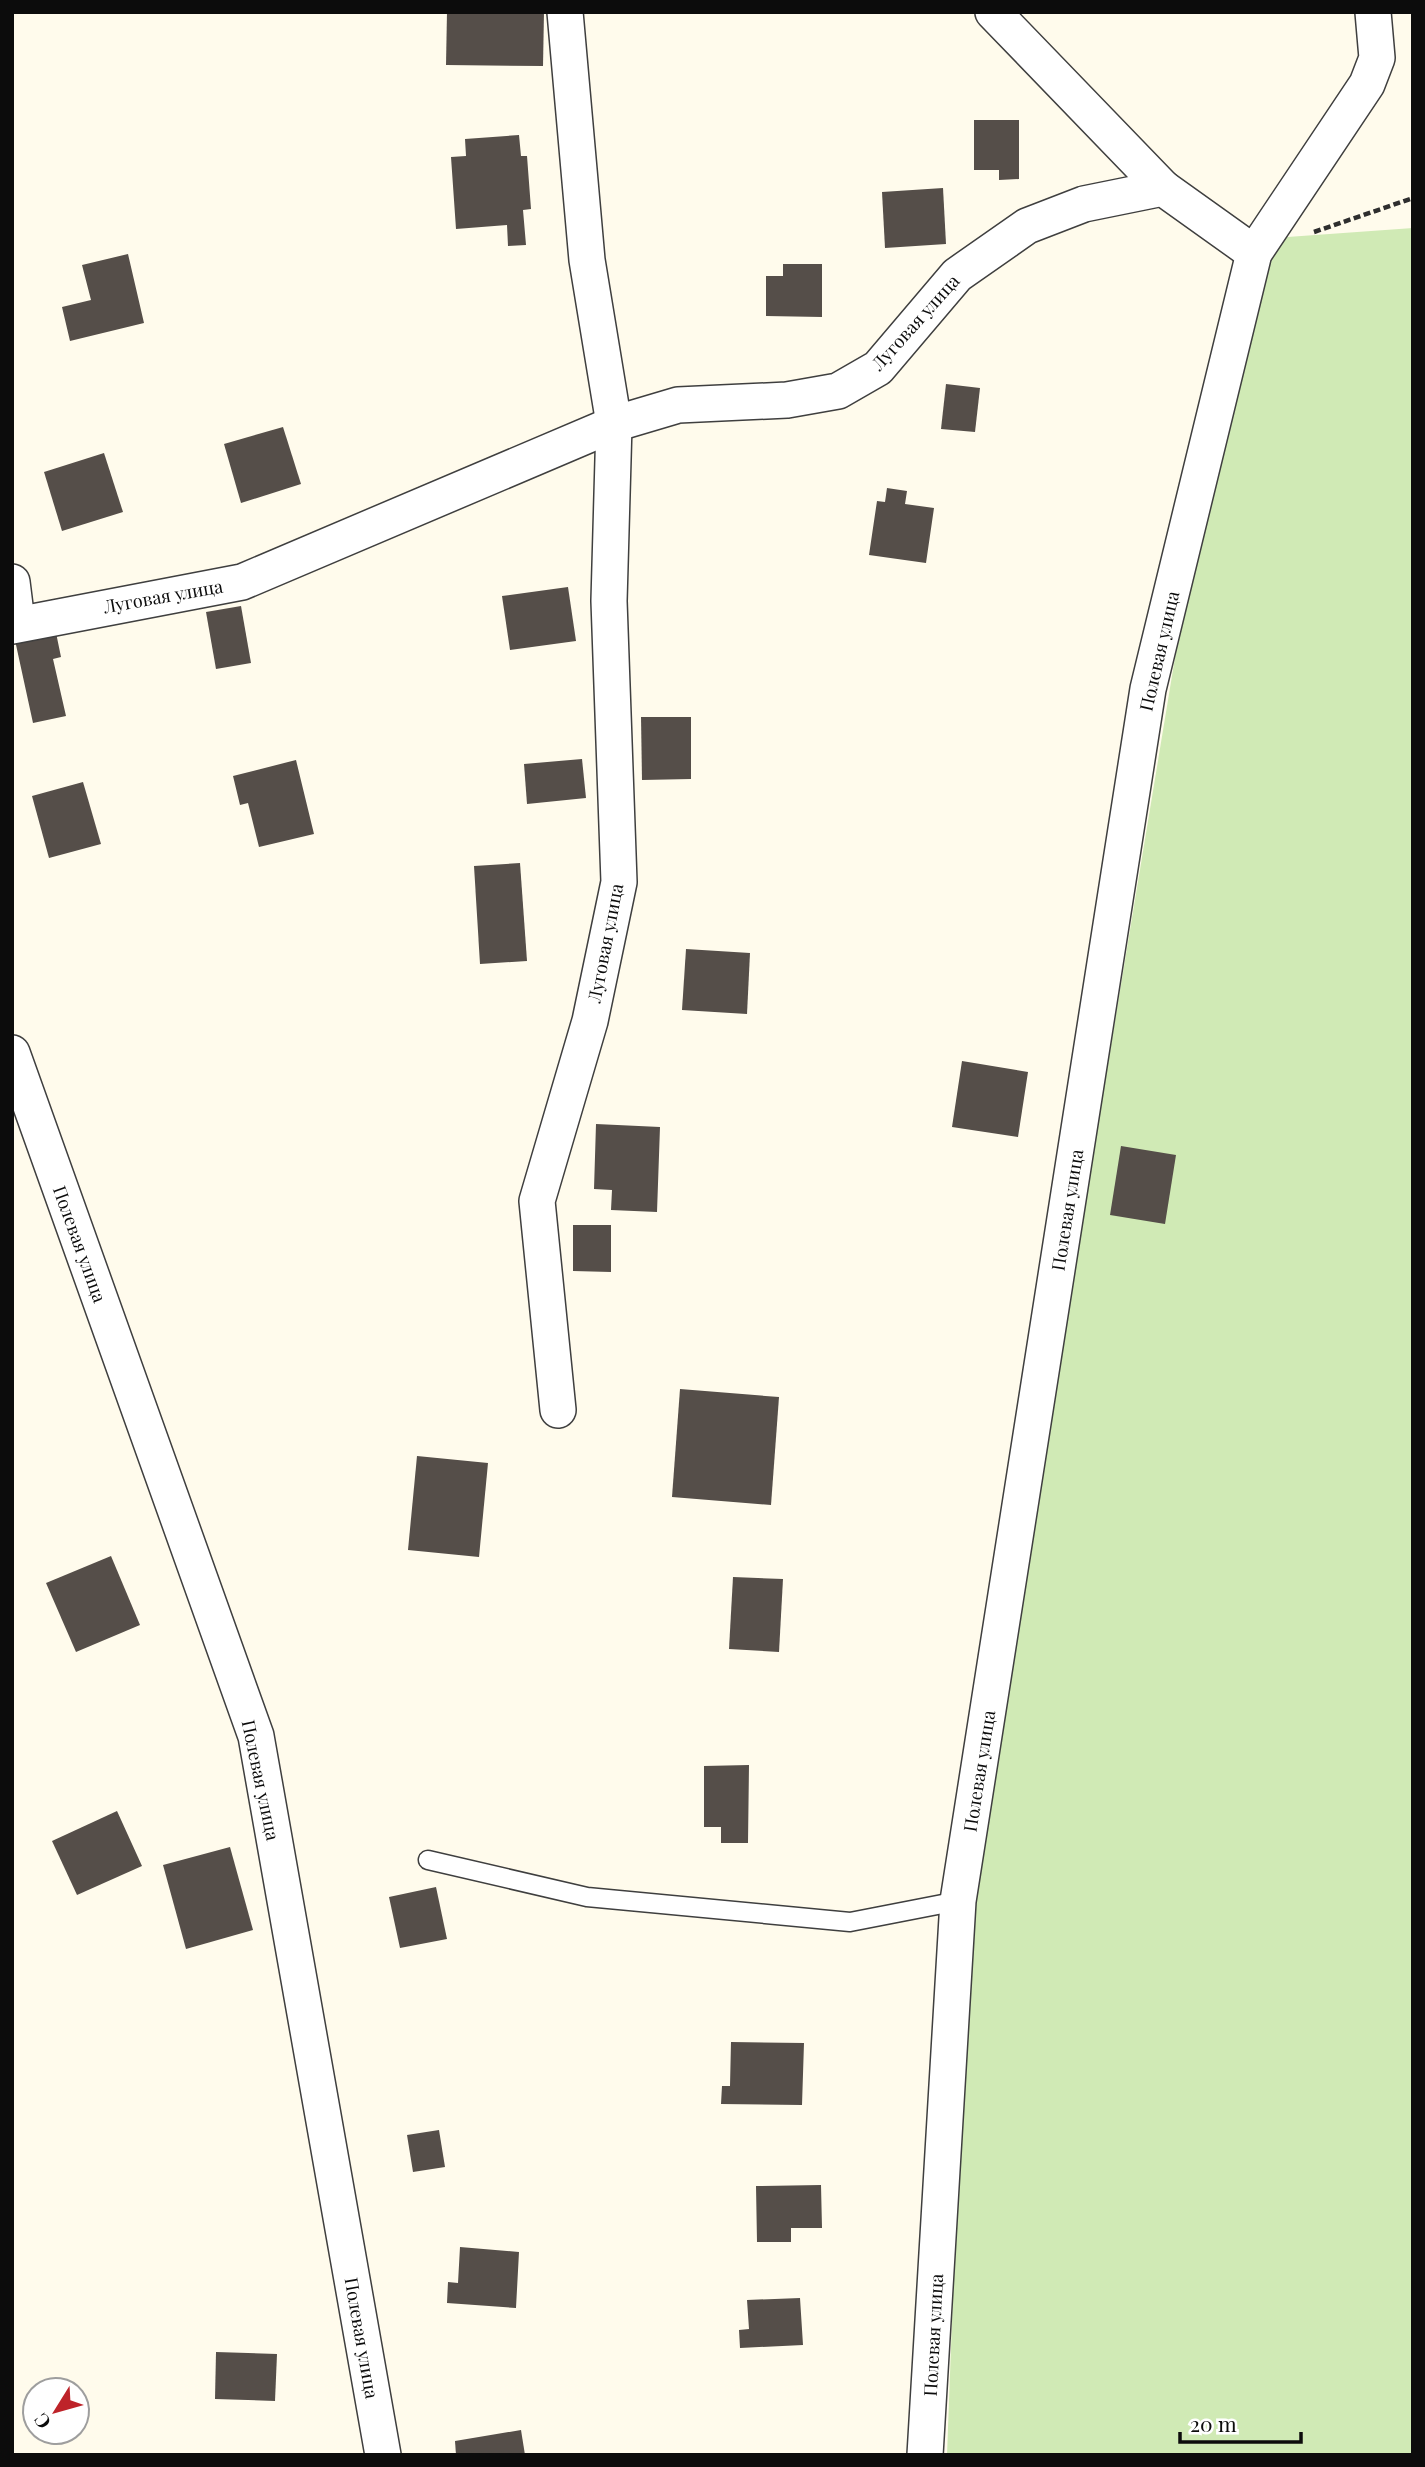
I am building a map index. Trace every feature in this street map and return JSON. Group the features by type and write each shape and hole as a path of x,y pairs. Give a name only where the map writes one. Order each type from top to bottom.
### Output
{"street":[{"name":"Луговая улица","path":"558,1410 537,1201 590,1021 619,882 608,601 614,424 587,260 565,12"},
{"path":"993,12 1163,188 1254,253"},
{"name":"Полевая улица","path":"925,2455 958,1901 1148,689 1254,253 1367,84 1377,58 1373,12"},
{"name":"Луговая улица","path":"12,582 14,624 242,582 614,424 678,405 787,400 838,391 878,368 957,275 1027,226 1084,204 1163,188"},
{"name":"Полевая улица","path":"12,1053 256,1736 383,2455"}],"lane":[{"path":"428,1860 587,1897 850,1922 958,1901"}],"path":[{"path":"1254,253 1413,198"}],"green space":[{"path":"1413,228 1413,2455 947,2455 967,1917 1244,240"}],"building":[{"path":"447,12 544,12 543,66 446,65"},
{"path":"974,120 1019,120 1019,179 999,180 999,170 974,170"},
{"path":"519,135 521,156 527,156 531,209 523,210 526,245 508,246 507,225 456,229 451,157 466,156 465,139"},
{"path":"943,188 946,244 885,248 882,192"},
{"path":"128,254 144,323 70,341 62,307 91,300 82,265"},
{"path":"783,264 822,264 822,317 766,316 766,276 783,276"},
{"path":"946,384 980,388 975,432 941,429"},
{"path":"283,427 301,484 241,503 224,444"},
{"path":"104,453 123,512 62,531 44,472"},
{"path":"887,488 907,491 905,504 934,508 926,563 869,555 877,501 885,502"},
{"path":"568,587 576,641 510,650 502,596"},
{"path":"241,606 251,663 216,669 206,612"},
{"path":"54,623 61,657 53,659 66,716 33,723 13,631"},
{"path":"641,717 691,717 691,779 642,780"},
{"path":"582,759 586,798 527,804 524,764"},
{"path":"296,760 314,834 259,847 248,803 240,805 233,776"},
{"path":"83,782 101,844 49,858 32,796"},
{"path":"520,863 527,961 480,964 474,866"},
{"path":"686,949 750,953 747,1014 682,1010"},
{"path":"962,1061 1028,1072 1018,1137 952,1127"},
{"path":"596,1124 660,1127 657,1212 611,1210 612,1190 594,1189"},
{"path":"1121,1146 1176,1155 1165,1224 1110,1215"},
{"path":"573,1225 611,1225 611,1272 573,1271"},
{"path":"680,1389 779,1397 771,1505 672,1497"},
{"path":"417,1456 488,1463 479,1557 408,1550"},
{"path":"111,1556 140,1625 76,1652 46,1583"},
{"path":"733,1577 783,1579 779,1652 729,1649"},
{"path":"749,1765 748,1843 721,1843 721,1827 704,1827 704,1766"},
{"path":"117,1811 142,1866 77,1895 52,1841"},
{"path":"230,1847 253,1930 186,1949 163,1865"},
{"path":"436,1887 447,1939 400,1948 389,1897"},
{"path":"731,2042 804,2043 802,2105 721,2104 722,2086 730,2086"},
{"path":"439,2130 445,2167 413,2172 407,2135"},
{"path":"821,2185 822,2228 791,2228 791,2242 757,2242 756,2186"},
{"path":"460,2247 519,2252 516,2308 447,2303 448,2282 458,2283"},
{"path":"800,2298 803,2345 740,2348 739,2330 749,2329 747,2300"},
{"path":"216,2352 277,2354 275,2401 215,2399"},
{"path":"521,2430 525,2455 456,2455 455,2441"}]}
